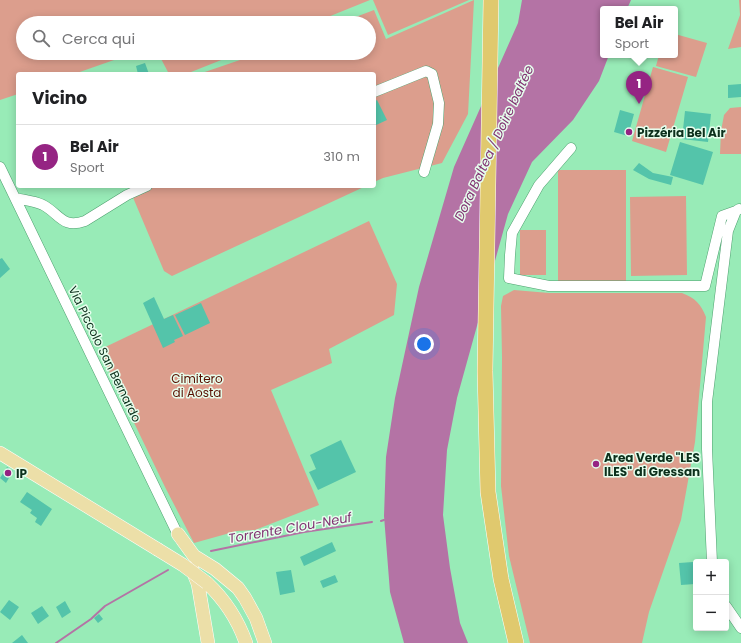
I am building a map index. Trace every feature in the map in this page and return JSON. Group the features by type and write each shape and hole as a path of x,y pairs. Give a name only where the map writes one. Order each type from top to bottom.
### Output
{"highway":[{"path":"482,0 476,311 476,398 480,491 485,539 492,581 507,643"},
{"path":"491,0 485,371 488,492 501,579 516,643"}],"main road":[{"path":"0,454 183,565 207,583 216,592 234,616 246,643"},
{"path":"178,534 194,556 198,566 198,584 208,643"},
{"path":"185,552 198,566 221,573 238,588 256,618 265,643"}],"street":[{"path":"376,91 426,71 432,74 439,103 438,124 424,172"},
{"path":"571,148 539,185 512,233 509,278 549,286 705,286 722,216 738,209"},
{"name":"Via Piccolo San Bernardo","path":"0,167 178,534 185,552"},
{"path":"15,198 42,204 63,221 78,224 143,188"},
{"path":"712,559 708,456 708,402 728,231 738,209"},
{"path":"729,610 741,628"}],"green space":[{"path":"0,0 370,0 330,16 16,16 16,60 114,60 80,72 16,72 16,95 0,100"},
{"path":"373,0 469,0 388,35"},
{"path":"474,0 468,114 442,163 376,181 376,72 205,72 240,60 376,60 376,16 358,16 374,10 386,39"},
{"path":"739,0 741,0 741,47 728,49 740,15"},
{"path":"678,35 707,43 696,77 656,66 658,58 678,58"},
{"path":"162,60 221,60 191,72 168,72"},
{"path":"653,67 688,77 666,152 632,141"},
{"path":"741,107 741,154 720,154 721,131 724,115 730,108"},
{"path":"558,170 626,170 626,282 558,282"},
{"path":"129,188 362,188 172,276 164,271"},
{"path":"686,196 687,275 631,276 630,197"},
{"name":"Cimitero di Aosta","path":"369,221 397,284 394,315 329,349 332,363 271,390 319,505 255,530 237,531 194,543 165,487 99,350"},
{"path":"520,230 546,230 546,275 520,275"},
{"name":"Area Verde \"LES ILES\" di Gressan","path":"514,290 549,293 682,293 691,297 697,302 702,308 706,317 695,442 681,520 649,612 642,643 530,643 509,556 501,486 501,306 503,296"}],"water":[{"name":"Dora Baltea / Doire baltée","path":"522,0 631,0 628,6 600,6 600,58 608,58 599,81 573,120 532,162 508,214 457,398 447,450 443,515 450,568 460,623 468,643 404,643 390,592 384,516 386,457 395,398 419,287 454,167 518,23"}],"building":[{"path":"145,63 148,72 138,72 136,66"},
{"path":"741,84 741,97 728,98 728,85"},
{"path":"377,100 387,120 376,125"},
{"path":"620,110 634,114 628,136 614,132"},
{"path":"685,111 711,114 708,142 682,139"},
{"path":"680,142 713,152 703,185 670,175"},
{"path":"639,163 653,173 673,177 671,185 649,179 633,170"},
{"path":"2,258 10,269 0,278 0,259"},
{"path":"154,297 164,319 173,315 183,336 174,340 175,342 163,348 143,303"},
{"path":"201,303 210,323 185,335 175,315"},
{"path":"341,440 356,472 318,490 309,472 316,469 310,455"},
{"path":"7,467 13,471 6,483 0,478"},
{"path":"27,492 52,509 41,526 35,522 37,518 30,513 32,510 20,502"},
{"path":"332,542 336,551 304,566 300,557"},
{"path":"693,562 693,584 681,585 679,563"},
{"path":"291,570 295,592 280,595 276,572"},
{"path":"335,575 338,582 323,588 320,581"},
{"path":"9,600 19,607 10,620 0,612"},
{"path":"65,601 71,612 62,618 56,607"},
{"path":"42,606 49,616 38,624 31,613"},
{"path":"99,614 103,619 98,623 94,618"},
{"path":"22,635 28,643 12,643"}],"waterway":[{"name":"Torrente Clou-Neuf","path":"211,551 304,532 372,522"},
{"name":"Torrente Clou-Neuf","path":"56,643 91,619 105,606 168,570"}],"place":[{"name":"Bel Air","path":"639,104"},
{"name":"Pizzéria Bel Air","path":"629,132"},
{"name":"Area Verde \"LES ILES\" di Gressan","path":"596,464"},
{"name":"IP","path":"8,473"}]}
